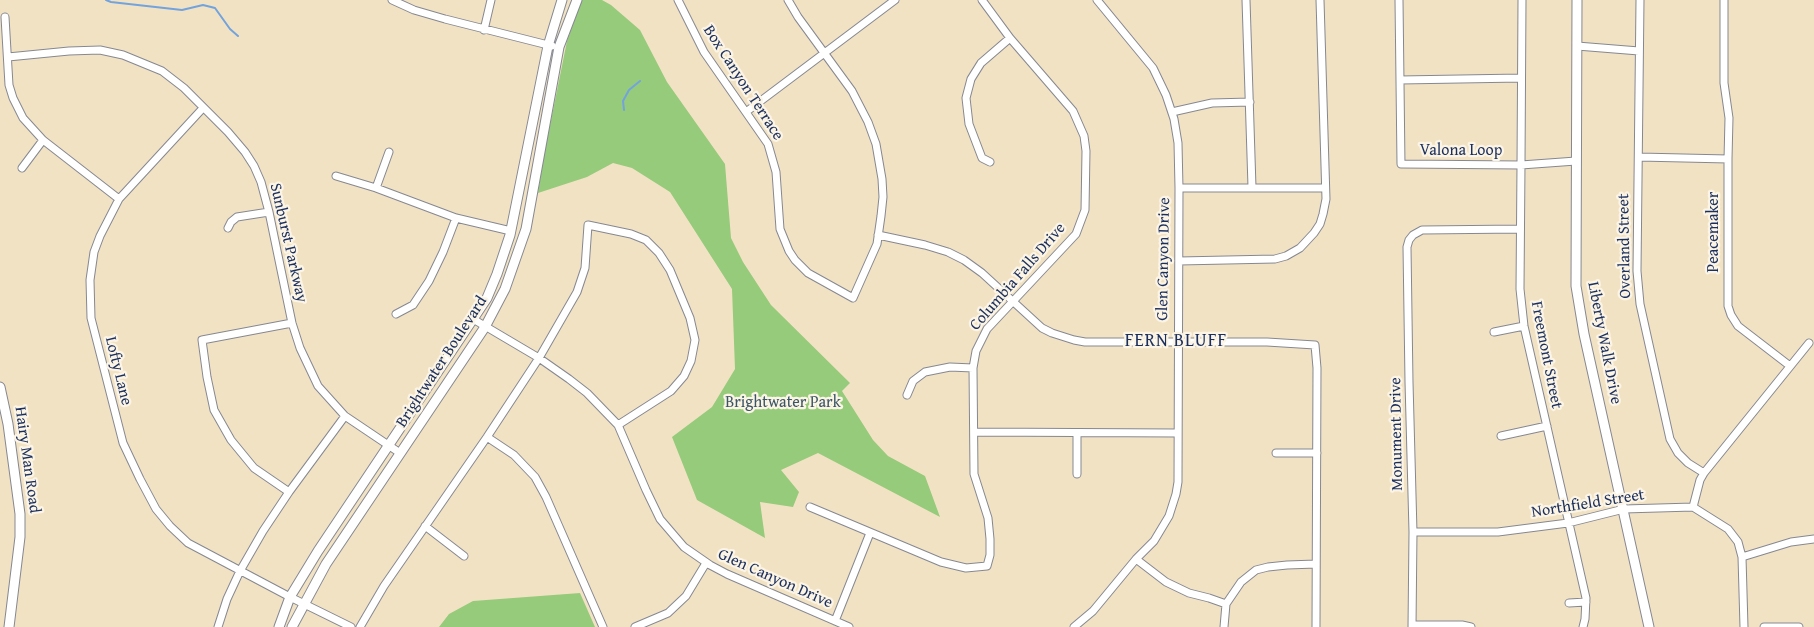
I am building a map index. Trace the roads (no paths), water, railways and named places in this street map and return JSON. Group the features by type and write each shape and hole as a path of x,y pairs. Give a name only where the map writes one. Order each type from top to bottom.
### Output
{"street":[{"path":"392,0 414,10 484,30 559,47"},
{"path":"484,30 491,0"},
{"name":"Brightwater Boulevard","path":"279,627 290,597 318,551 487,298 511,231 548,46 562,0"},
{"name":"Brightwater Boulevard","path":"292,627 326,564 486,327 505,289 526,229 559,47 577,0"},
{"name":"Box Canyon Terrace","path":"678,0 704,52 765,138 776,172 780,229 795,260 808,273 853,298 871,260 878,235"},
{"path":"788,0 798,17 852,90 868,122 876,144 883,197 878,235 925,245 959,257 982,273 1042,328 1074,340 1085,342 1267,342 1315,345 1318,368 1316,627"},
{"path":"746,112 895,0"},
{"name":"Columbia Falls Drive","path":"810,507 941,562 966,568 987,566 990,555 988,518 974,474 973,368 976,351 984,333 1069,242 1080,225 1086,205 1086,152 1084,136 1073,111 1010,38 982,0"},
{"name":"Glen Canyon Drive","path":"1074,627 1092,611 1136,559 1154,541 1164,526 1173,505 1178,482 1178,143 1172,112 1159,78 1146,58 1096,0"},
{"path":"1246,0 1252,187"},
{"path":"1179,261 1269,260 1286,256 1295,251 1308,241 1317,229 1324,214 1326,198 1320,0"},
{"name":"Valona Loop","path":"1399,0 1401,164 1521,165 1522,0"},
{"name":"Liberty Walk Drive","path":"1577,0 1575,268 1578,304 1649,627"},
{"name":"Overland Street","path":"1640,0 1637,271 1640,304 1670,439 1678,453 1688,463 1704,473"},
{"name":"Peacemaker","path":"1724,0 1724,83 1729,118 1727,297 1731,315 1744,331 1790,366"},
{"path":"5,17 9,85 23,118 43,140 119,199"},
{"path":"990,162 982,158 969,124 966,98 971,79 981,62 1010,38"},
{"path":"1577,46 1639,51"},
{"name":"Sunburst Parkway","path":"8,57 100,50 123,55 162,71 184,88 237,141 254,166 261,182 292,323 300,348 318,386 346,416 400,453"},
{"path":"1400,80 1521,78"},
{"path":"1172,112 1203,104 1250,102"},
{"name":"Lofty Lane","path":"203,108 119,199 94,252 90,280 91,318 123,443 156,509 188,543 290,597 352,627"},
{"path":"22,168 43,140"},
{"path":"376,188 389,152"},
{"path":"1639,157 1728,159"},
{"path":"1521,165 1576,161"},
{"name":"Freemont Street","path":"1521,165 1520,290 1524,326 1586,602 1585,619 1582,627"},
{"path":"336,176 376,188 456,218 511,231"},
{"path":"1179,188 1325,188"},
{"path":"228,228 237,217 269,212"},
{"path":"396,314 413,305 428,281 443,252 456,218"},
{"path":"360,627 384,586 488,437 539,358 577,292 585,268 588,225 631,234 646,240 659,252 670,270 690,318 694,340 691,361 684,376 672,391 618,425"},
{"name":"Monument Drive","path":"1412,626 1413,532 1407,247 1413,235 1422,230 1520,229"},
{"name":"Glen Canyon Drive","path":"473,319 539,358 587,393 618,425 660,519 684,547 727,574 849,627"},
{"path":"289,492 254,468 231,440 218,418 214,410 207,376 202,340 292,323"},
{"path":"1494,332 1524,326"},
{"path":"1744,627 1742,558 1738,542 1728,529 1693,507 1700,480 1704,473 1808,343"},
{"path":"907,395 911,383 925,372 950,367 973,368"},
{"name":"Hairy Man Road","path":"0,387 8,424 20,514 20,537 9,627"},
{"path":"218,627 227,599 240,571 289,492 346,416"},
{"path":"1501,436 1546,426"},
{"path":"975,432 1177,433"},
{"path":"1077,433 1077,474"},
{"path":"488,437 514,455 535,477 546,497 603,627"},
{"path":"1276,453 1317,453"},
{"name":"Northfield Street","path":"1413,532 1498,532 1568,523 1624,509 1693,507"},
{"path":"425,526 464,556"},
{"path":"835,621 870,533"},
{"path":"1742,558 1787,543 1814,539"},
{"path":"1136,559 1166,582 1189,593 1226,604"},
{"path":"634,627 668,613 686,596 706,562"},
{"path":"1224,627 1226,604 1241,582 1256,570 1268,566 1316,564"},
{"path":"1569,603 1586,602"},
{"path":"1412,626 1462,625 1471,627"},
{"path":"1764,627 1799,627"}],"waterway":[{"path":"106,0 182,10 203,5 215,8 230,29 238,36"},
{"path":"624,110 623,101 629,90 640,81"}],"district":[{"name":"FERN BLUFF","path":"1176,341"}],"park label":[{"name":"Brightwater Park","path":"783,403"}]}
